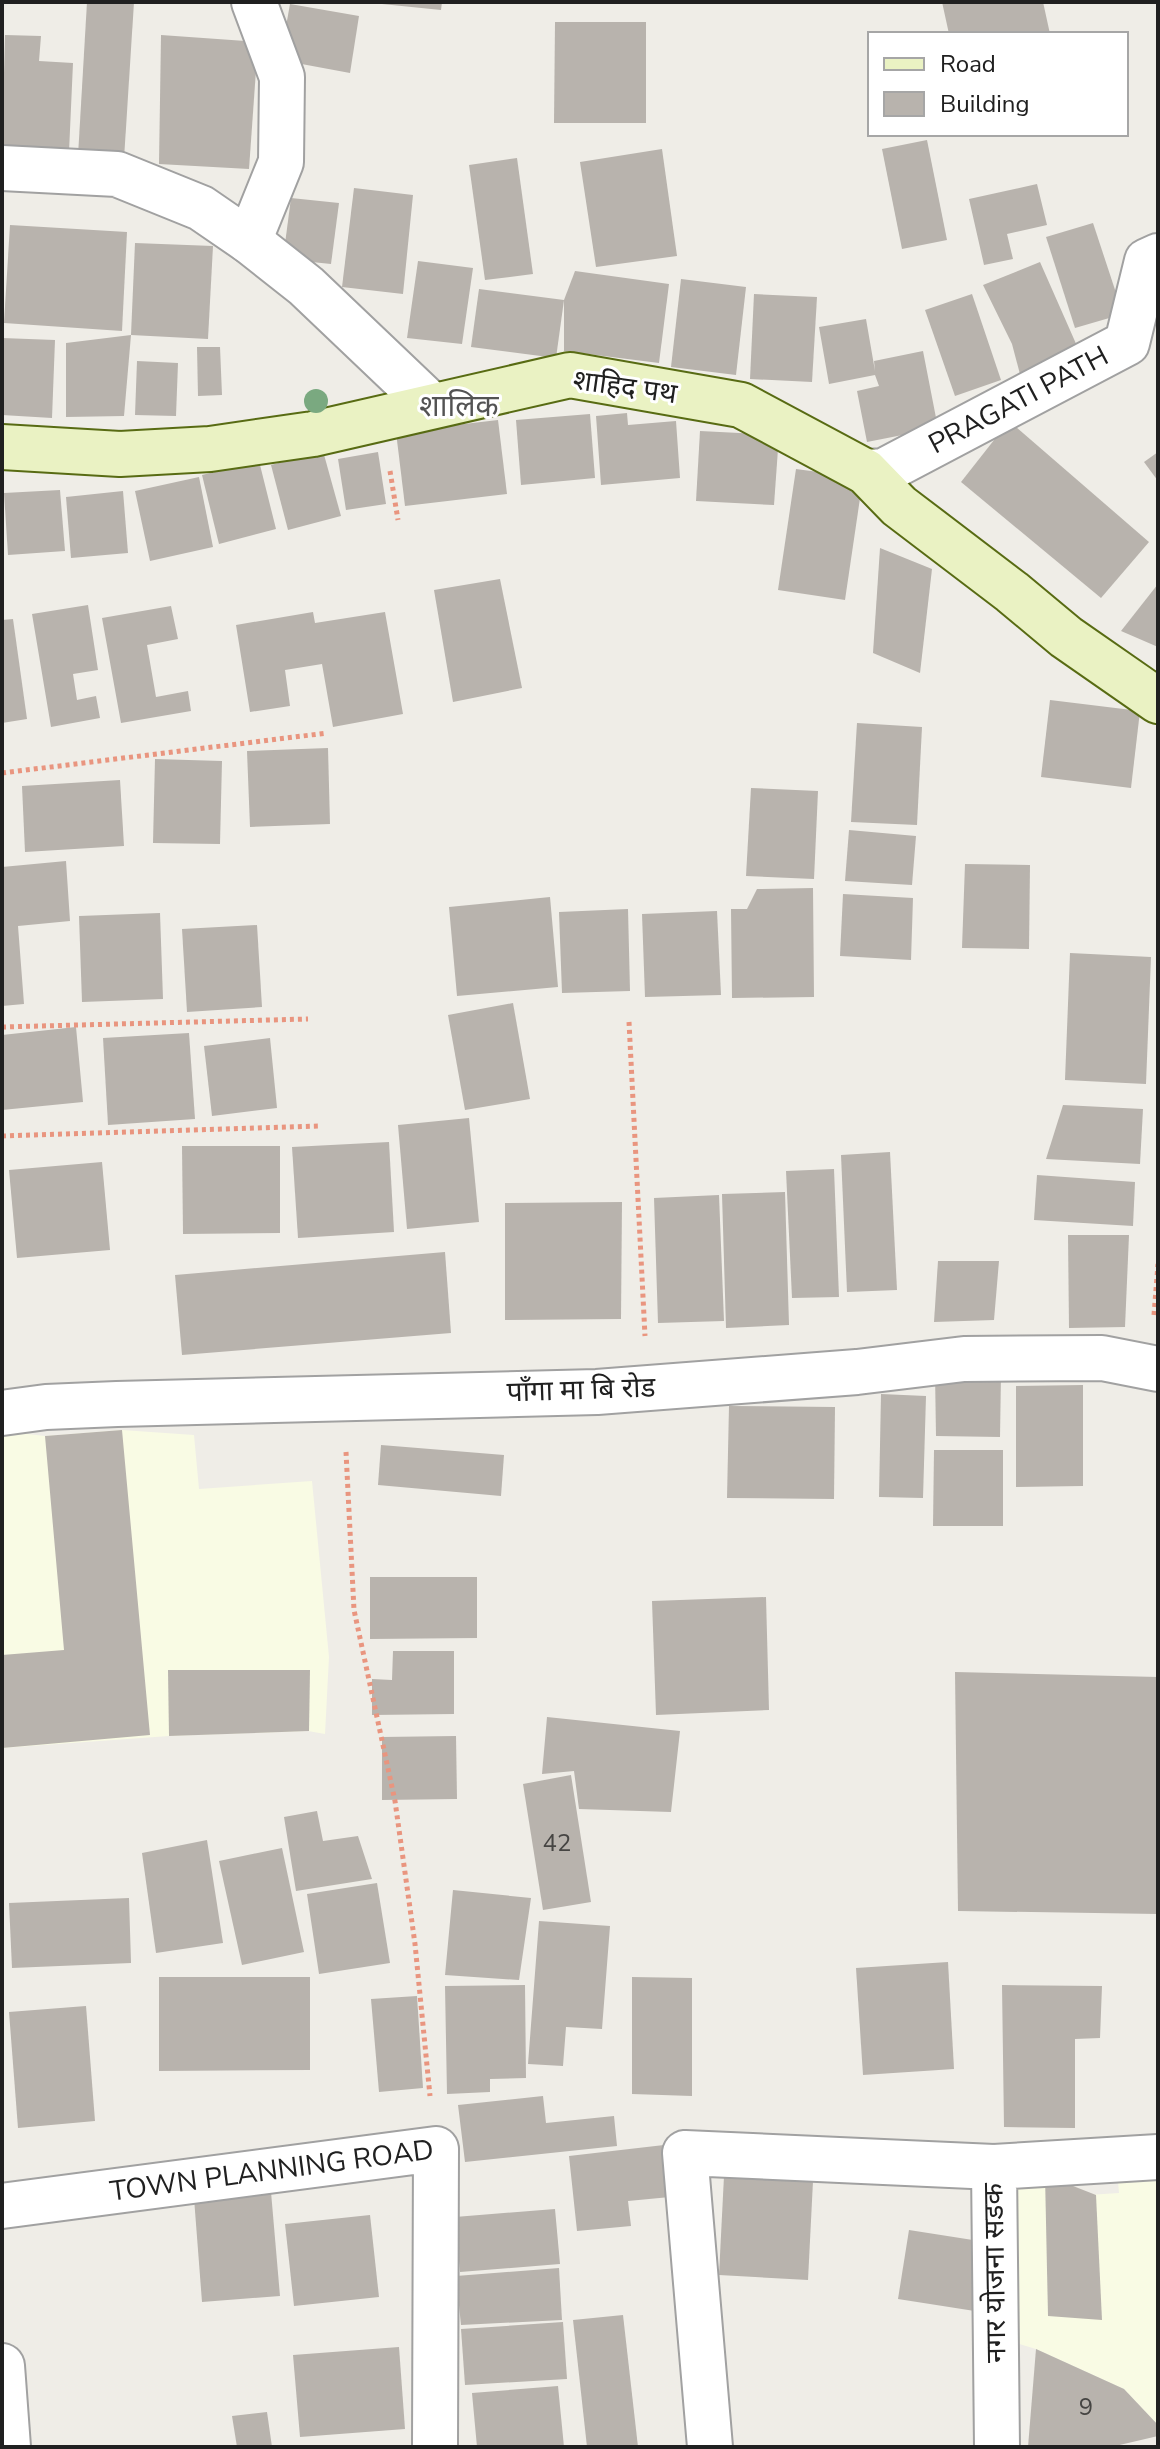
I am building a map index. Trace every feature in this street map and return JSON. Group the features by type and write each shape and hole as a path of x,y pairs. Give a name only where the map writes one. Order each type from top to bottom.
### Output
{"street":[{"path":"249,241 281,162 282,77 254,2"},
{"path":"2,168 117,174 201,208 306,286 431,405"},
{"name":"PRAGATI PATH","path":"866,472 884,471 1127,343 1147,261 1158,256"},
{"name":"शाहिद पथ","path":"2,447 120,454 210,449 313,434 570,375 741,405 866,472 899,506 1066,637 1158,701"},
{"name":"पाँगा मा बि रोड","path":"2,1413 60,1406 648,1389 857,1372 964,1359 1102,1358 1158,1369"},
{"name":"TOWN PLANNING ROAD","path":"2,2206 436,2149 435,2447"},
{"path":"710,2447 685,2153 994,2167"},
{"name":"नगर योजना सडक","path":"997,2447 994,2167 1158,2157"},
{"path":"2,2366 8,2447"}],"path":[{"path":"2,773 327,733"},
{"path":"2,1027 308,1019"},
{"path":"629,1022 648,1389"},
{"path":"2,1136 319,1126"},
{"path":"346,1399 354,1610 395,1801 415,1944 436,2149"}],"shaded area":[{"path":"122,1430 194,1435 199,1489 312,1481 329,1657 325,1734 308,1731 169,1736 2,1748 2,1431 45,1436"},
{"path":"1158,2166 1158,2425 1124,2389 1036,2349 1006,2340 1007,2191 1022,2178 1064,2172 1073,2196 1119,2193 1117,2170"}],"building":[{"path":"87,2 134,2 124,159 78,156"},
{"path":"382,2 442,2 441,10"},
{"path":"942,2 1043,2 1050,32 949,32"},
{"path":"290,4 359,16 350,73 280,60"},
{"path":"555,22 646,22 646,123 554,123"},
{"path":"5,35 41,36 39,61 73,63 69,152 2,149"},
{"path":"161,35 258,42 249,169 159,164"},
{"path":"927,140 947,240 902,249 882,149"},
{"path":"662,149 677,256 596,267 580,162"},
{"path":"517,158 533,274 485,280 469,165"},
{"path":"1037,184 1047,225 1007,234 1013,259 984,265 969,199"},
{"path":"354,188 413,195 403,294 342,287"},
{"path":"291,198 339,203 331,264 283,259"},
{"path":"1093,223 1123,314 1075,328 1046,237"},
{"path":"10,225 127,232 122,331 4,323"},
{"path":"135,243 213,246 208,339 131,335"},
{"path":"418,261 473,268 462,344 407,338"},
{"path":"1040,262 1081,355 1021,378 1012,344 983,285"},
{"path":"575,271 669,284 659,363 564,351 564,300"},
{"path":"681,279 746,287 736,375 671,367"},
{"path":"479,289 564,300 556,358 471,347"},
{"path":"754,294 817,297 812,382 750,379"},
{"path":"972,294 1001,380 955,396 925,310"},
{"path":"866,319 875,371 874,361 923,351 938,428 867,442 857,391 879,386 875,375 829,384 819,327"},
{"path":"131,335 124,416 66,417 66,343"},
{"path":"2,338 55,340 52,418 2,415"},
{"path":"197,347 220,347 222,395 198,396"},
{"path":"137,361 178,363 176,416 135,415"},
{"path":"627,413 628,425 676,421 680,478 601,485 596,416"},
{"path":"590,414 595,478 521,485 516,420"},
{"path":"498,420 507,494 405,506 396,432"},
{"path":"1009,421 1149,542 1101,598 961,482"},
{"path":"700,431 779,435 774,505 696,501"},
{"path":"323,451 341,516 288,530 271,465"},
{"path":"378,452 386,504 346,510 338,459"},
{"path":"1158,452 1158,481 1144,462"},
{"path":"259,461 276,529 219,544 202,475"},
{"path":"796,469 863,478 845,600 778,590"},
{"path":"199,477 213,547 150,561 135,491"},
{"path":"60,490 65,551 8,555 4,493"},
{"path":"123,491 128,553 71,558 66,497"},
{"path":"880,548 932,569 920,673 873,653"},
{"path":"500,579 522,688 453,702 434,590"},
{"path":"1158,584 1158,647 1121,631"},
{"path":"88,605 98,670 73,674 77,700 96,696 100,718 51,727 32,614"},
{"path":"171,606 178,639 147,645 156,697 188,691 191,711 121,723 102,618"},
{"path":"313,612 315,623 385,612 403,714 333,727 322,664 285,670 290,706 250,712 236,625"},
{"path":"13,619 27,719 2,723 2,620"},
{"path":"1050,700 1140,711 1131,788 1041,777"},
{"path":"857,723 922,727 917,825 851,822"},
{"path":"328,748 330,824 250,827 247,751"},
{"path":"155,759 222,761 220,844 153,843"},
{"path":"120,780 124,846 25,852 22,786"},
{"path":"751,788 818,791 814,879 746,876"},
{"path":"849,830 916,836 912,885 845,881"},
{"path":"66,861 70,921 18,926 24,1004 2,1006 2,867"},
{"path":"965,864 1030,865 1029,949 962,948"},
{"path":"813,888 814,997 732,998 731,909 747,909 757,889"},
{"path":"843,894 913,898 911,960 840,956"},
{"path":"550,897 558,987 457,996 449,907"},
{"path":"628,909 630,991 562,993 559,912"},
{"path":"717,911 721,995 645,997 642,914"},
{"path":"160,913 163,999 82,1002 79,916"},
{"path":"257,925 262,1007 187,1012 182,929"},
{"path":"1070,953 1151,957 1146,1084 1065,1080"},
{"path":"513,1003 530,1099 465,1110 448,1015"},
{"path":"76,1027 83,1102 2,1110 2,1035"},
{"path":"189,1033 195,1119 108,1125 103,1038"},
{"path":"270,1038 277,1108 212,1116 204,1046"},
{"path":"1063,1105 1143,1109 1140,1164 1046,1159"},
{"path":"469,1118 479,1222 407,1229 398,1125"},
{"path":"389,1142 394,1232 298,1238 292,1147"},
{"path":"182,1146 280,1146 280,1233 183,1234"},
{"path":"890,1152 897,1290 847,1292 841,1155"},
{"path":"102,1162 110,1250 17,1258 9,1170"},
{"path":"834,1169 839,1297 792,1298 786,1171"},
{"path":"1037,1175 1135,1182 1133,1226 1034,1220"},
{"path":"785,1192 789,1325 726,1328 722,1194"},
{"path":"719,1195 724,1321 658,1323 654,1198"},
{"path":"622,1202 621,1319 505,1320 505,1203"},
{"path":"1068,1235 1129,1235 1125,1327 1069,1328"},
{"path":"445,1252 451,1333 182,1355 175,1275"},
{"path":"938,1261 999,1261 994,1320 934,1322"},
{"path":"935,1373 1001,1374 1000,1437 936,1436"},
{"path":"1083,1385 1083,1486 1016,1487 1016,1386"},
{"path":"881,1394 926,1396 923,1498 879,1497"},
{"path":"729,1406 835,1407 834,1499 727,1498"},
{"path":"122,1430 150,1735 2,1748 2,1655 64,1650 45,1436"},
{"path":"381,1445 504,1455 501,1496 378,1485"},
{"path":"934,1450 1003,1450 1003,1526 933,1526"},
{"path":"370,1577 477,1577 477,1638 370,1639"},
{"path":"766,1597 769,1710 656,1715 652,1601"},
{"path":"393,1651 454,1651 454,1714 372,1715 372,1679 392,1680"},
{"path":"168,1670 310,1670 309,1731 169,1736"},
{"path":"955,1672 1158,1677 1158,1914 958,1911"},
{"path":"547,1717 680,1731 671,1812 579,1809 574,1771 542,1774"},
{"path":"456,1736 457,1799 382,1800 382,1737"},
{"path":"571,1775 591,1902 543,1910 523,1784"},
{"path":"317,1811 323,1841 358,1836 372,1879 296,1891 284,1817"},
{"path":"207,1840 223,1943 156,1953 142,1853"},
{"path":"282,1848 304,1952 242,1965 219,1861"},
{"path":"377,1883 390,1963 319,1974 307,1894"},
{"path":"453,1890 531,1898 519,1980 445,1975"},
{"path":"129,1898 131,1963 12,1968 9,1903"},
{"path":"539,1921 610,1926 602,2029 566,2027 563,2066 528,2064"},
{"path":"948,1962 954,2069 863,2075 856,1968"},
{"path":"159,1977 310,1977 310,2070 159,2071"},
{"path":"632,1977 692,1978 692,2096 632,2094"},
{"path":"525,1985 526,2078 490,2079 490,2092 447,2094 445,1986"},
{"path":"1002,1985 1102,1986 1100,2038 1075,2039 1075,2128 1004,2127"},
{"path":"417,1996 423,2088 379,2092 371,1999"},
{"path":"86,2006 95,2121 18,2128 9,2012"},
{"path":"543,2096 546,2123 614,2116 617,2146 465,2162 458,2105"},
{"path":"664,2145 670,2197 628,2201 631,2226 577,2231 569,2156"},
{"path":"1045,2175 1096,2195 1102,2320 1048,2316"},
{"path":"724,2176 813,2181 808,2280 719,2275"},
{"path":"271,2192 280,2296 202,2302 194,2198"},
{"path":"555,2209 560,2264 460,2272 455,2217"},
{"path":"370,2215 379,2297 294,2306 285,2224"},
{"path":"909,2230 992,2243 981,2312 898,2299"},
{"path":"559,2268 562,2320 461,2325 456,2276"},
{"path":"623,2315 638,2447 587,2447 573,2320"},
{"path":"563,2322 567,2379 465,2385 461,2329"},
{"path":"399,2347 405,2429 300,2437 293,2355"},
{"path":"1036,2349 1124,2389 1158,2425 1158,2436 1111,2447 1028,2447"},
{"path":"558,2386 564,2447 477,2447 472,2393"},
{"path":"267,2412 272,2447 237,2447 232,2416"}],"district":[{"name":"शालिक","path":"459,406"}]}
